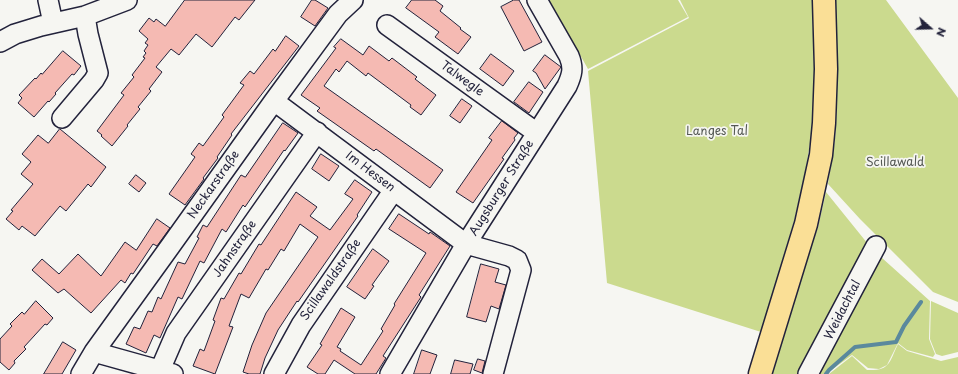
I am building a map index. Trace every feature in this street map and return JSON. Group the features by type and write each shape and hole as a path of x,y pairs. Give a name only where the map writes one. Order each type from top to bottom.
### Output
{"main road":[{"path":"760,374 806,224 821,155 826,69 824,0"}],"street":[{"path":"48,0 53,23"},
{"path":"0,42 15,34 85,16 127,0"},
{"name":"Neckarstraße","path":"81,374 94,352 274,101 338,14 353,0"},
{"name":"Augsburger Straße","path":"390,374 466,244 567,86 572,75 572,65 569,56 537,0"},
{"path":"62,118 94,80 98,73 85,16"},
{"name":"Talwegle","path":"387,25 536,133"},
{"name":"Im Hessen","path":"274,101 466,244"},
{"name":"Jahnstraße","path":"166,372 176,333 317,132"},
{"name":"Scillawaldstraße","path":"274,374 301,325 394,190"},
{"path":"466,244 509,256 517,260 521,270 493,374"},
{"name":"Weidachtal","path":"808,374 876,246"},
{"path":"94,352 166,372"}],"green space":[{"path":"549,0 678,0 688,17 588,69"},
{"name":"Langes Tal","path":"680,0 812,0 814,67 813,126 805,173 794,221 761,332 607,283 588,71 689,18"},
{"name":"Scillawald","path":"835,0 886,0 958,98 958,302 933,292 860,219 828,184 835,141 837,110"},
{"path":"826,192 872,249 930,301 929,339 935,354 933,357 907,350 898,343 887,365 879,369 868,368 852,355 828,374 768,374 818,227"},
{"path":"931,301 958,313 958,352 942,356 936,354 930,339"},
{"path":"898,344 907,351 941,361 958,357 958,374 829,374 852,356 867,370 875,370 885,367 890,361"}],"building":[{"path":"185,0 255,0 239,20 235,17 212,47 196,34 179,55 171,49 156,67 162,72 149,89 151,91 138,107 140,109 127,125 128,126 112,146 97,131 124,95 121,93 134,77 132,75 145,58 143,57 146,53 144,51 148,45 145,43 148,39 139,31 149,18 154,22 156,19 165,26"},
{"path":"312,0 315,0 328,8 315,26 301,17"},
{"path":"412,0 435,0 443,6 440,11 471,37 458,54 435,37 439,32 406,8"},
{"path":"514,0 519,0 542,42 524,51 501,7"},
{"path":"286,36 299,46 231,134 232,135 217,157 218,158 185,205 169,194 195,157 191,154 199,143 203,146 224,117 222,115 244,85 240,83 250,71 254,74 273,49 275,51"},
{"path":"341,39 363,55 369,46 389,61 392,58 417,77 415,79 436,95 421,115 410,107 411,105 368,73 366,76 347,61 339,72 336,69 324,86 443,170 430,188 376,149 374,151 317,111 320,108 301,95"},
{"path":"63,51 81,66 34,117 18,103 22,98 19,95 35,78 36,79 41,73 42,74"},
{"path":"491,54 514,71 503,86 480,69"},
{"path":"545,55 561,67 545,89 536,73 533,71"},
{"path":"529,82 543,92 529,113 514,102"},
{"path":"462,99 472,106 460,123 450,116"},
{"path":"502,121 518,133 514,138 515,140 502,158 504,159 473,203 456,192 492,140 489,138"},
{"path":"283,123 298,133 285,151 284,150 245,207 243,205 226,232 222,229 204,263 200,261 182,299 178,297 160,338 154,335 146,353 126,344 134,327 140,329 148,311 152,312 158,297 161,299 178,262 185,264 199,238 197,237 203,225 207,227 241,175 245,177"},
{"path":"60,129 106,167 91,187 88,184 66,211 60,206 35,236 22,226 19,230 6,219 13,211 11,210 33,184 21,174 31,162 22,154 38,135 48,143"},
{"path":"321,154 339,166 329,181 312,169"},
{"path":"136,175 146,183 139,192 129,184"},
{"path":"355,180 372,192 357,215 358,216 278,330 265,358 260,374 249,374 243,372 252,345 266,313 318,237 300,224 284,251 281,249 268,270 266,269 249,298 241,294 229,326 233,327 215,374 193,366 200,349 204,351 215,321 213,320 221,298 224,299 239,273 241,274 259,244 261,245 296,192 317,207 310,216 330,230 353,199 345,194"},
{"path":"399,214 429,234 430,232 450,246 419,295 421,297 383,356 386,358 376,374 355,374 334,360 325,374 318,374 307,367 322,345 320,344 341,308 355,317 337,347 341,349 340,351 361,365 383,331 381,329 395,305 394,304 426,253 389,229"},
{"path":"157,219 170,228 157,246 153,244 133,274 131,273 125,283 121,280 91,313 64,289 58,293 32,270 42,259 59,274 78,254 101,276 125,242 136,250"},
{"path":"373,249 389,261 372,285 374,286 365,299 347,287"},
{"path":"481,264 499,269 495,282 506,285 499,309 491,306 486,322 467,317"},
{"path":"36,301 53,318 47,325 45,324 24,347 26,349 14,361 15,363 9,370 0,362 0,339 12,326 10,324 22,312 24,314"},
{"path":"63,342 76,350 62,374 44,374"},
{"path":"422,350 437,355 430,374 414,374"},
{"path":"478,359 485,361 482,373 474,370"},
{"path":"455,360 473,364 470,374 451,374"}],"waterway":[{"path":"826,374 855,347 896,342 904,326 921,302"}]}
